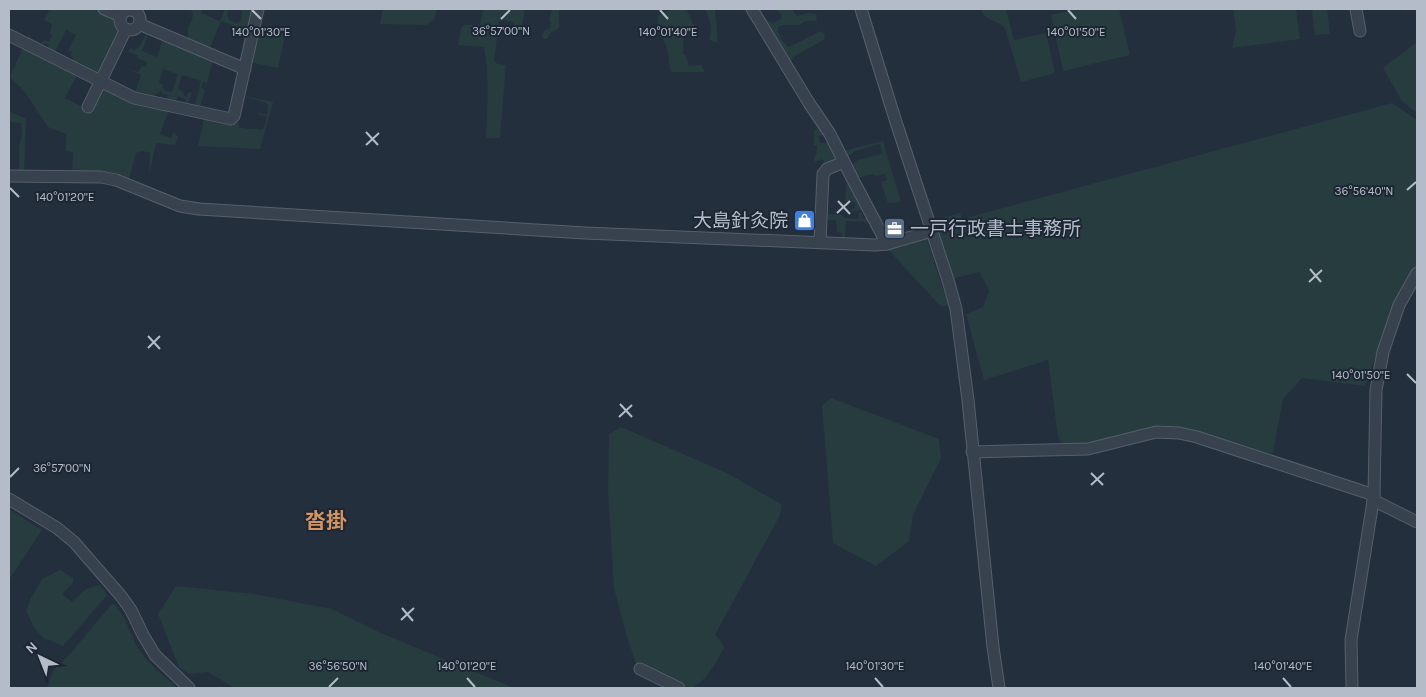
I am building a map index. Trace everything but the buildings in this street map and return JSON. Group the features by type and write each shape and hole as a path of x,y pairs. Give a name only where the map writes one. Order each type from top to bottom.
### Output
{"street":[{"path":"104,9 121,16"},
{"path":"9,35 134,98 231,119 234,116 258,9"},
{"path":"752,9 830,134 887,244"},
{"path":"861,9 894,119 956,309 999,688"},
{"path":"1356,9 1360,31"},
{"path":"128,10 135,10 139,15 139,24 134,29 126,29 120,23 121,16 128,10"},
{"path":"139,24 245,70"},
{"path":"88,107 126,29"},
{"path":"820,242 823,174 827,169 844,162"},
{"path":"9,176 101,177 116,180 180,206 200,210 576,233 887,244 932,231"},
{"path":"1352,688 1351,640 1373,498 1376,390 1383,352 1399,305 1417,273"},
{"path":"972,452 1088,449 1156,432 1179,433 1197,437 1373,498 1417,522"},
{"path":"9,498 57,528 74,542 121,596 155,655 189,688"},
{"path":"640,669 679,688"}],"green space":[{"path":"50,9 97,9 118,21 120,29 98,77 71,63 74,58 70,56 72,52 68,51 76,35 66,30 54,54 47,51 49,45 26,40 29,35 41,43 44,40 49,42 52,36 50,33 52,24 44,20"},
{"path":"188,9 203,9 201,13 220,21 225,9 229,9 227,14 229,20 237,23 241,21 242,9 255,9 248,31 221,21 209,50 188,41 188,27 192,20 193,12"},
{"path":"383,9 437,9 434,20 426,25 380,24"},
{"path":"483,9 525,9 521,31 516,29 513,22 502,20 499,22 494,61 498,64 506,65 500,138 486,138 488,81 484,47 458,45 461,28 464,25 480,25"},
{"path":"552,9 559,9 559,28 550,33 547,39 543,39 542,34 550,28 551,23 549,20"},
{"path":"672,9 686,9 688,12 695,28 692,31 687,31 684,35 683,54 685,54 689,66 702,65 705,72 672,72 670,70 667,49 660,31 658,19 659,15"},
{"path":"705,9 715,9 718,42 709,39 711,31 710,21"},
{"path":"776,9 792,9 797,16 808,13 816,14 817,21 806,21 800,25 783,25 778,27 779,36 787,46 789,47 821,31 825,34 824,40 796,55 788,62 761,15 769,22 776,22 781,19 782,15"},
{"path":"981,9 1006,9 1014,40 1046,33 1055,73 1021,82 1005,28 985,16"},
{"path":"1076,9 1119,9 1130,55 1063,71 1051,15"},
{"path":"1233,9 1296,9 1300,39 1232,48 1236,31"},
{"path":"1327,9 1330,34 1315,35 1312,11"},
{"path":"282,27 287,28 278,68 249,62 255,36 264,38 265,35 272,38 276,37"},
{"path":"149,31 142,51 157,57 163,38 213,60 207,83 203,82 201,88 205,90 199,110 195,106 201,81 182,75 178,88 183,92 184,96 187,97 189,92 192,93 187,106 184,106 186,99 178,96 175,104 168,102 167,95 161,91 156,94 154,99 134,95 141,75 127,69 138,72 141,67 146,66 147,62 137,58 137,55 128,52 130,48 134,50 139,47","holes":["163,69 178,74 172,92 165,91 163,85 159,83"]},
{"path":"1417,42 1417,113 1402,101 1383,68"},
{"path":"23,48 95,82 94,84 77,75 65,98 86,109 101,87 169,109 160,134 171,138 174,132 176,133 175,135 178,136 175,145 156,143 149,175 150,153 143,151 136,153 129,179 72,173 73,152 66,151 66,134 48,127 25,92 11,78"},
{"path":"243,96 273,102 260,149 198,146 205,116 228,117 238,122 239,127 242,128 262,130 264,128 267,116 258,115 258,113 267,115 268,105"},
{"path":"1392,103 1417,120 1417,266 1394,309 1365,386 1302,378 1283,399 1273,452 1264,459 1179,433 1065,450 1058,437 1048,360 984,380 966,314 983,307 989,291 980,272 954,278 935,220 960,213 962,219"},
{"path":"9,111 26,119 24,173 19,173 21,123 9,122"},
{"path":"824,129 828,135 818,136 820,143 832,142 837,160 825,165 822,159 815,162 814,157 816,156 817,146 814,145 814,130"},
{"path":"883,141 901,202 888,203 881,182 887,180 885,174 876,176 874,174 856,178 850,166 858,160 882,154 880,144 855,151 846,158 843,151"},
{"path":"847,177 865,210 852,211 855,208 855,202 845,201"},
{"path":"859,213 862,213 862,218 868,218 871,222 846,221 845,239 842,239 842,233 837,232 836,220 827,220 828,214 858,219"},
{"path":"926,237 948,304 943,307 939,305 887,248"},
{"path":"831,398 939,439 941,458 913,515 909,541 876,566 833,543 822,406"},
{"path":"621,427 729,474 782,505 780,515 715,635 721,641 724,648 707,676 692,688 671,681 636,664 625,630 614,588 608,490 609,434"},
{"path":"9,509 42,530 9,580"},
{"path":"60,570 73,578 73,583 62,594 72,602 86,589 100,585 107,595 63,646 41,635 26,611 42,579"},
{"path":"176,586 254,594 332,609 383,634 514,688 235,688 208,672 189,674 179,667 158,614"},
{"path":"113,603 122,614 142,654 177,688 47,688 53,671"}],"place":[{"name":"大島針灸院","path":"804,221"},
{"name":"一戸行政書士事務所","path":"894,229"}],"district":[{"name":"沓掛","path":"326,521"}]}
